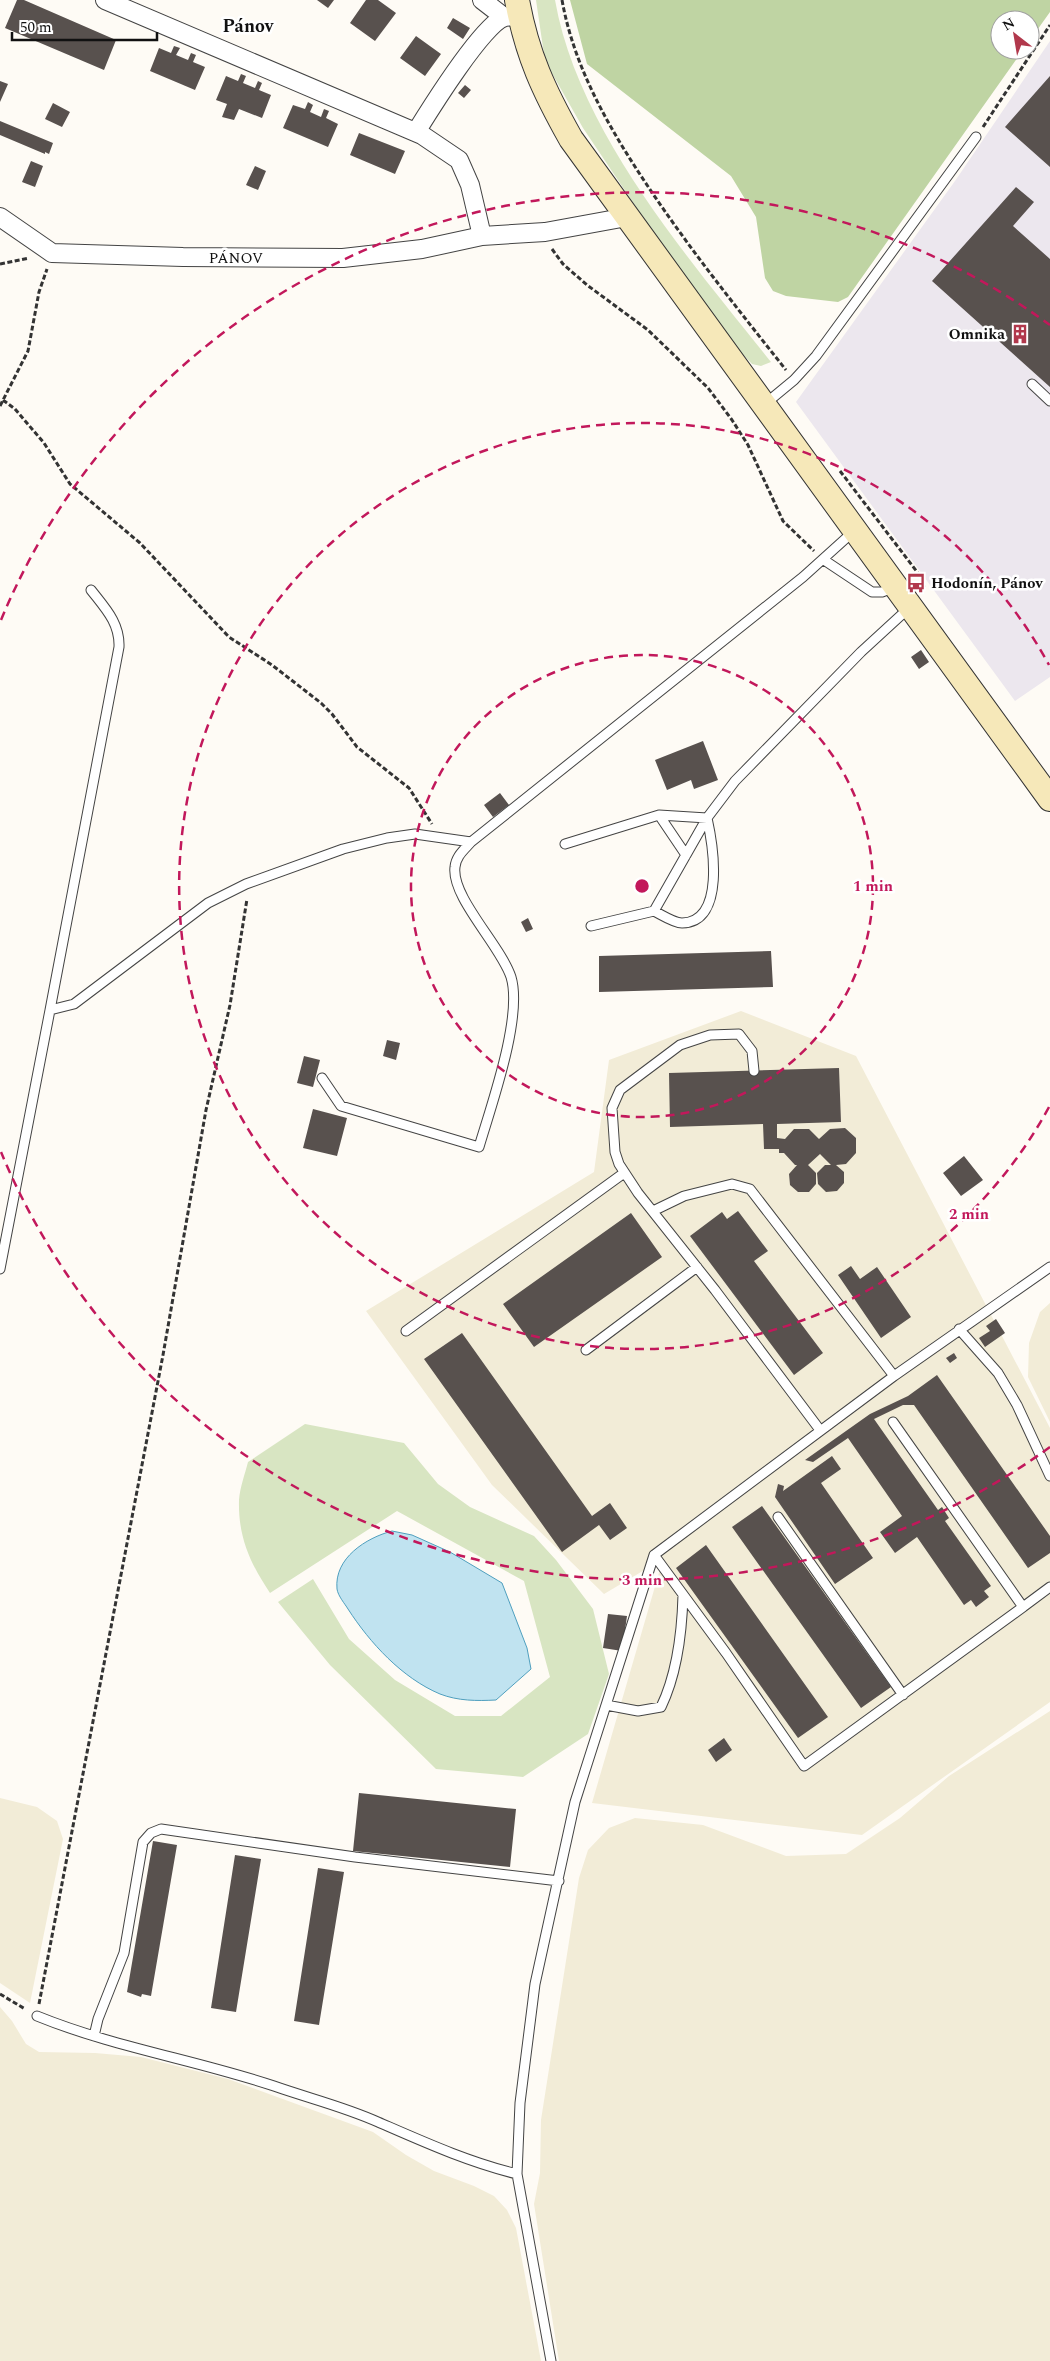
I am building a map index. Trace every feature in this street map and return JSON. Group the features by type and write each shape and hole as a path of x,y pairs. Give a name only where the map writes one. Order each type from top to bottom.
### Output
{"main road":[{"path":"514,11 545,94 571,139 1050,799"}],"street":[{"path":"105,0 416,132 459,160 470,185 482,236"},
{"path":"482,0 514,11"},
{"path":"416,132 448,79 493,25 514,11"},
{"path":"0,217 52,253"},
{"name":"PÁNOV","path":"52,253 183,257 343,258 422,249 482,236 545,232 627,217"}],"lane":[{"path":"763,406 794,380 816,356 976,137"},
{"path":"1032,384 1050,401"},
{"path":"322,1078 341,1106 479,1147 511,1028 514,991 506,964 476,918 455,878 455,866 458,856 471,842 824,560 840,542 854,531"},
{"path":"824,560 872,592 882,592 895,587"},
{"path":"0,1269 119,647 120,633 114,619 91,590"},
{"path":"654,911 707,818 735,781 861,652 910,606"},
{"path":"565,844 659,815 707,818"},
{"path":"659,815 686,855"},
{"path":"591,926 654,911 681,923 691,922 707,910 712,890 714,851 707,818"},
{"path":"50,1010 74,1004 208,903 250,883 365,842 415,834 471,842"},
{"path":"754,1070 752,1051 739,1034 710,1035 680,1045 620,1090 612,1108 615,1152 624,1173 820,1430"},
{"path":"406,1331 624,1173"},
{"path":"653,1211 684,1196 732,1184 750,1189 894,1376"},
{"path":"586,1350 697,1267"},
{"path":"551,2361 517,2174 520,2103 535,1984 575,1802 654,1556 820,1430 959,1328 1050,1267"},
{"path":"959,1328 998,1373 1017,1405 1050,1476"},
{"path":"893,1422 1023,1607"},
{"path":"778,1517 903,1695"},
{"path":"654,1556 804,1766 1050,1587"},
{"path":"606,1705 638,1711 661,1707 669,1690 682,1618 683,1595"},
{"path":"94,2036 124,1953 144,1842 151,1833 161,1829 355,1857 559,1880"},
{"path":"37,2016 94,2036 245,2076 377,2121 401,2134 486,2167 517,2174"}],"path":[{"path":"562,0 580,67 619,143 680,236 794,380"},
{"path":"976,137 1050,25"},
{"path":"545,232 554,252 563,264 587,285 648,330 708,388 748,445 783,520 824,560"},
{"path":"0,264 52,253"},
{"path":"0,406 28,351 39,292 52,253"},
{"path":"3,400 35,432 70,484 140,543 229,637 272,665 332,714 357,747 409,788 440,837"},
{"path":"0,1994 37,2016 158,1384 206,1110 230,1005 250,883"}],"shaded area":[{"path":"1050,41 1050,677 1015,701 796,402 955,181 1037,60 1040,60 1040,56"},
{"path":"741,1011 856,1056 1050,1428 1050,1702 862,1835 592,1803 663,1559 604,1594 492,1485 366,1311 594,1172 609,1060"},
{"path":"1050,1303 1050,1422 1028,1377 1029,1343 1040,1312"},
{"path":"1050,1711 1050,2361 559,2361 534,2204 540,2173 541,2120 579,1878 588,1850 609,1828 635,1818 703,1825 786,1856 846,1854 900,1818 949,1776"},
{"path":"0,1798 37,1807 57,1821 63,1839 30,2003 0,1983"},
{"path":"0,2007 12,2021 26,2044 39,2052 95,2053 141,2057 228,2079 373,2132 406,2155 434,2171 474,2186 494,2196 507,2210 516,2228 541,2361 0,2361"}],"green space":[{"path":"536,0 555,0 568,49 587,98 612,146 641,192 706,281 771,362 761,366 752,364 732,343 638,210 583,128 545,61"},
{"path":"570,0 1050,0 1050,12 1040,26 1040,10 990,10 990,60 1016,60 848,297 838,302 786,296 773,291 765,278 756,217 731,176 587,64"},
{"path":"305,1424 404,1443 438,1484 470,1507 534,1536 556,1560 593,1609 609,1674 588,1734 523,1777 436,1769 330,1665 278,1602 313,1579 349,1639 395,1680 455,1716 501,1716 550,1677 524,1581 397,1511 270,1593 251,1560 243,1538 239,1513 240,1490 248,1462"}],"water":[{"path":"392,1531 412,1535 450,1552 502,1583 527,1648 531,1669 496,1700 454,1698 440,1694 413,1679 377,1647 342,1600 337,1589 337,1578 346,1559 362,1544"}],"building":[{"path":"17,0 24,0 116,40 104,70 5,28"},
{"path":"317,0 334,0 328,8"},
{"path":"366,0 378,0 396,13 375,41 350,23"},
{"path":"453,18 470,28 463,39 447,28"},
{"path":"416,36 441,54 425,76 400,58"},
{"path":"174,46 180,48 176,55 188,60 191,53 196,55 193,62 205,67 195,90 150,71 159,48 171,53"},
{"path":"241,74 246,76 243,83 255,88 258,81 262,83 259,90 271,95 262,118 239,109 234,120 222,117 227,104 216,100 226,76 238,81"},
{"path":"1050,76 1050,167 1005,127"},
{"path":"0,81 8,84 0,102"},
{"path":"465,85 471,90 464,98 458,93"},
{"path":"308,102 313,105 310,112 321,117 324,109 329,111 326,118 338,124 328,147 283,128 293,105 305,109"},
{"path":"53,103 70,112 62,127 45,119"},
{"path":"0,121 53,143 49,154 0,135"},
{"path":"359,133 405,151 395,174 350,155"},
{"path":"31,161 43,166 35,187 22,182"},
{"path":"255,166 266,171 258,190 246,185"},
{"name":"Omnika","path":"1016,187 1034,202 1013,226 1050,259 1050,387 932,281"},
{"path":"921,650 929,662 919,669 911,657"},
{"path":"703,741 718,780 694,789 691,780 667,790 655,760"},
{"path":"500,793 509,805 493,817 484,805"},
{"path":"528,918 533,929 526,932 521,922"},
{"path":"771,951 773,987 599,992 599,956"},
{"path":"387,1040 400,1043 396,1060 383,1056"},
{"path":"304,1056 320,1060 313,1087 297,1083"},
{"path":"839,1068 841,1122 777,1124 777,1138 785,1139 794,1129 809,1129 819,1139 830,1129 845,1128 856,1138 856,1153 846,1164 836,1165 844,1172 844,1183 837,1191 826,1192 818,1184 817,1173 825,1165 831,1165 820,1154 808,1165 816,1173 816,1184 809,1192 798,1192 790,1185 789,1174 797,1165 784,1153 779,1153 779,1149 764,1149 763,1124 670,1127 669,1073"},
{"path":"313,1109 347,1118 337,1156 303,1148"},
{"path":"964,1156 983,1180 961,1196 943,1173"},
{"path":"738,1211 768,1251 754,1261 823,1353 794,1375 690,1236 722,1212 727,1219"},
{"path":"631,1213 662,1257 534,1347 503,1304"},
{"path":"851,1266 860,1279 877,1267 911,1317 881,1338 838,1275"},
{"path":"996,1319 1005,1333 985,1347 979,1338 990,1331 986,1326"},
{"path":"462,1333 592,1516 610,1503 627,1528 610,1540 599,1525 562,1552 424,1359"},
{"path":"954,1353 957,1358 950,1363 946,1358"},
{"path":"937,1375 1050,1536 1050,1553 1028,1568 914,1405 903,1405 874,1419 938,1510 942,1507 949,1518 945,1521 991,1586 984,1591 989,1597 976,1607 971,1600 964,1605 917,1537 895,1553 880,1532 902,1516 848,1438 813,1462 805,1460 870,1414 908,1396"},
{"path":"832,1456 841,1469 821,1483 873,1558 835,1584 775,1497 778,1484 784,1486 783,1491"},
{"path":"762,1506 891,1687 861,1708 732,1527"},
{"path":"706,1545 828,1717 798,1738 676,1568"},
{"path":"608,1614 627,1616 622,1651 603,1648"},
{"path":"724,1738 732,1750 716,1762 708,1750"},
{"path":"359,1793 516,1809 510,1867 353,1851"},
{"path":"153,1841 177,1845 151,1996 142,1994 141,1997 127,1992"},
{"path":"235,1855 261,1859 236,2012 211,2008"},
{"path":"318,1868 344,1872 319,2025 294,2021"}],"place":[{"name":"Omnika","path":"1020,334"},
{"name":"Hodonín, Pánov","path":"916,583"}],"district":[{"name":"Pánov","path":"248,26"}]}
